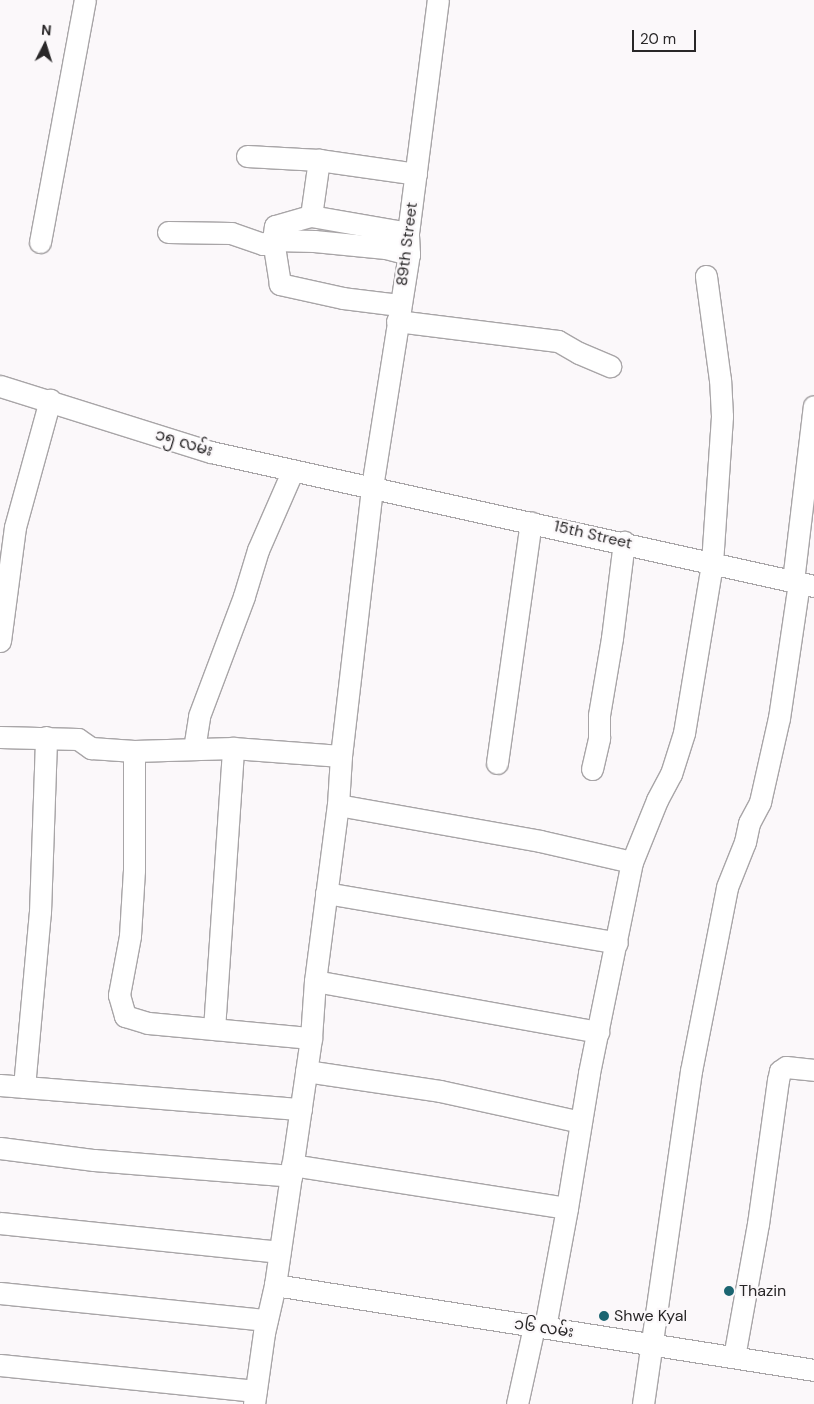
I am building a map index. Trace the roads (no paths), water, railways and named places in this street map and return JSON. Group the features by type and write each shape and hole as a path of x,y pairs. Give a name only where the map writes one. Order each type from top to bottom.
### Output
{"street":[{"path":"40,242 85,0"},
{"name":"89th Street","path":"255,1398 267,1320 275,1285 311,1038 372,487 409,244 438,0"},
{"path":"247,156 320,160 416,174"},
{"path":"311,216 320,160"},
{"path":"409,244 311,216 275,226 273,240 280,284 398,313 558,341 579,353 610,366"},
{"path":"168,232 231,233 263,244 273,240 314,241 386,248 409,244"},
{"path":"517,1404 539,1327 567,1208 581,1122 632,862 657,800 671,774 684,733 712,563 722,416 720,380 706,276"},
{"name":"၁၅ လမ်း","path":"0,386 50,400 211,452 372,487"},
{"path":"0,641 15,527 50,400"},
{"path":"643,1404 654,1343 691,1072 727,887 745,842 749,823 760,802 779,718 802,583 814,406"},
{"path":"194,749 199,716 244,596 258,550 293,470"},
{"name":"15th Street","path":"372,487 802,583"},
{"path":"497,762 530,522"},
{"path":"592,769 599,738 599,715 612,638 624,542"},
{"path":"0,737 46,736 78,739 91,748 134,751 233,748 341,756"},
{"path":"24,1087 40,912 46,736"},
{"path":"214,1029 233,748"},
{"path":"134,751 134,870 130,936 119,995 125,1016 132,1020 148,1023 311,1038"},
{"path":"338,804 540,841 632,862"},
{"path":"326,893 617,943"},
{"path":"316,981 598,1032"},
{"path":"734,1356 758,1224 780,1071 786,1067 814,1070"},
{"path":"306,1071 440,1091 581,1122"},
{"path":"0,1085 301,1109"},
{"path":"0,1148 94,1160 292,1171 567,1208"},
{"path":"0,1223 280,1252"},
{"name":"၁၆ လမ်း","path":"275,1285 539,1327 654,1343 814,1370"},
{"path":"0,1293 267,1320"},
{"path":"0,1365 255,1398"}],"place":[{"name":"Thazin","path":"729,1291"},
{"name":"Shwe Kyal","path":"604,1316"}]}
